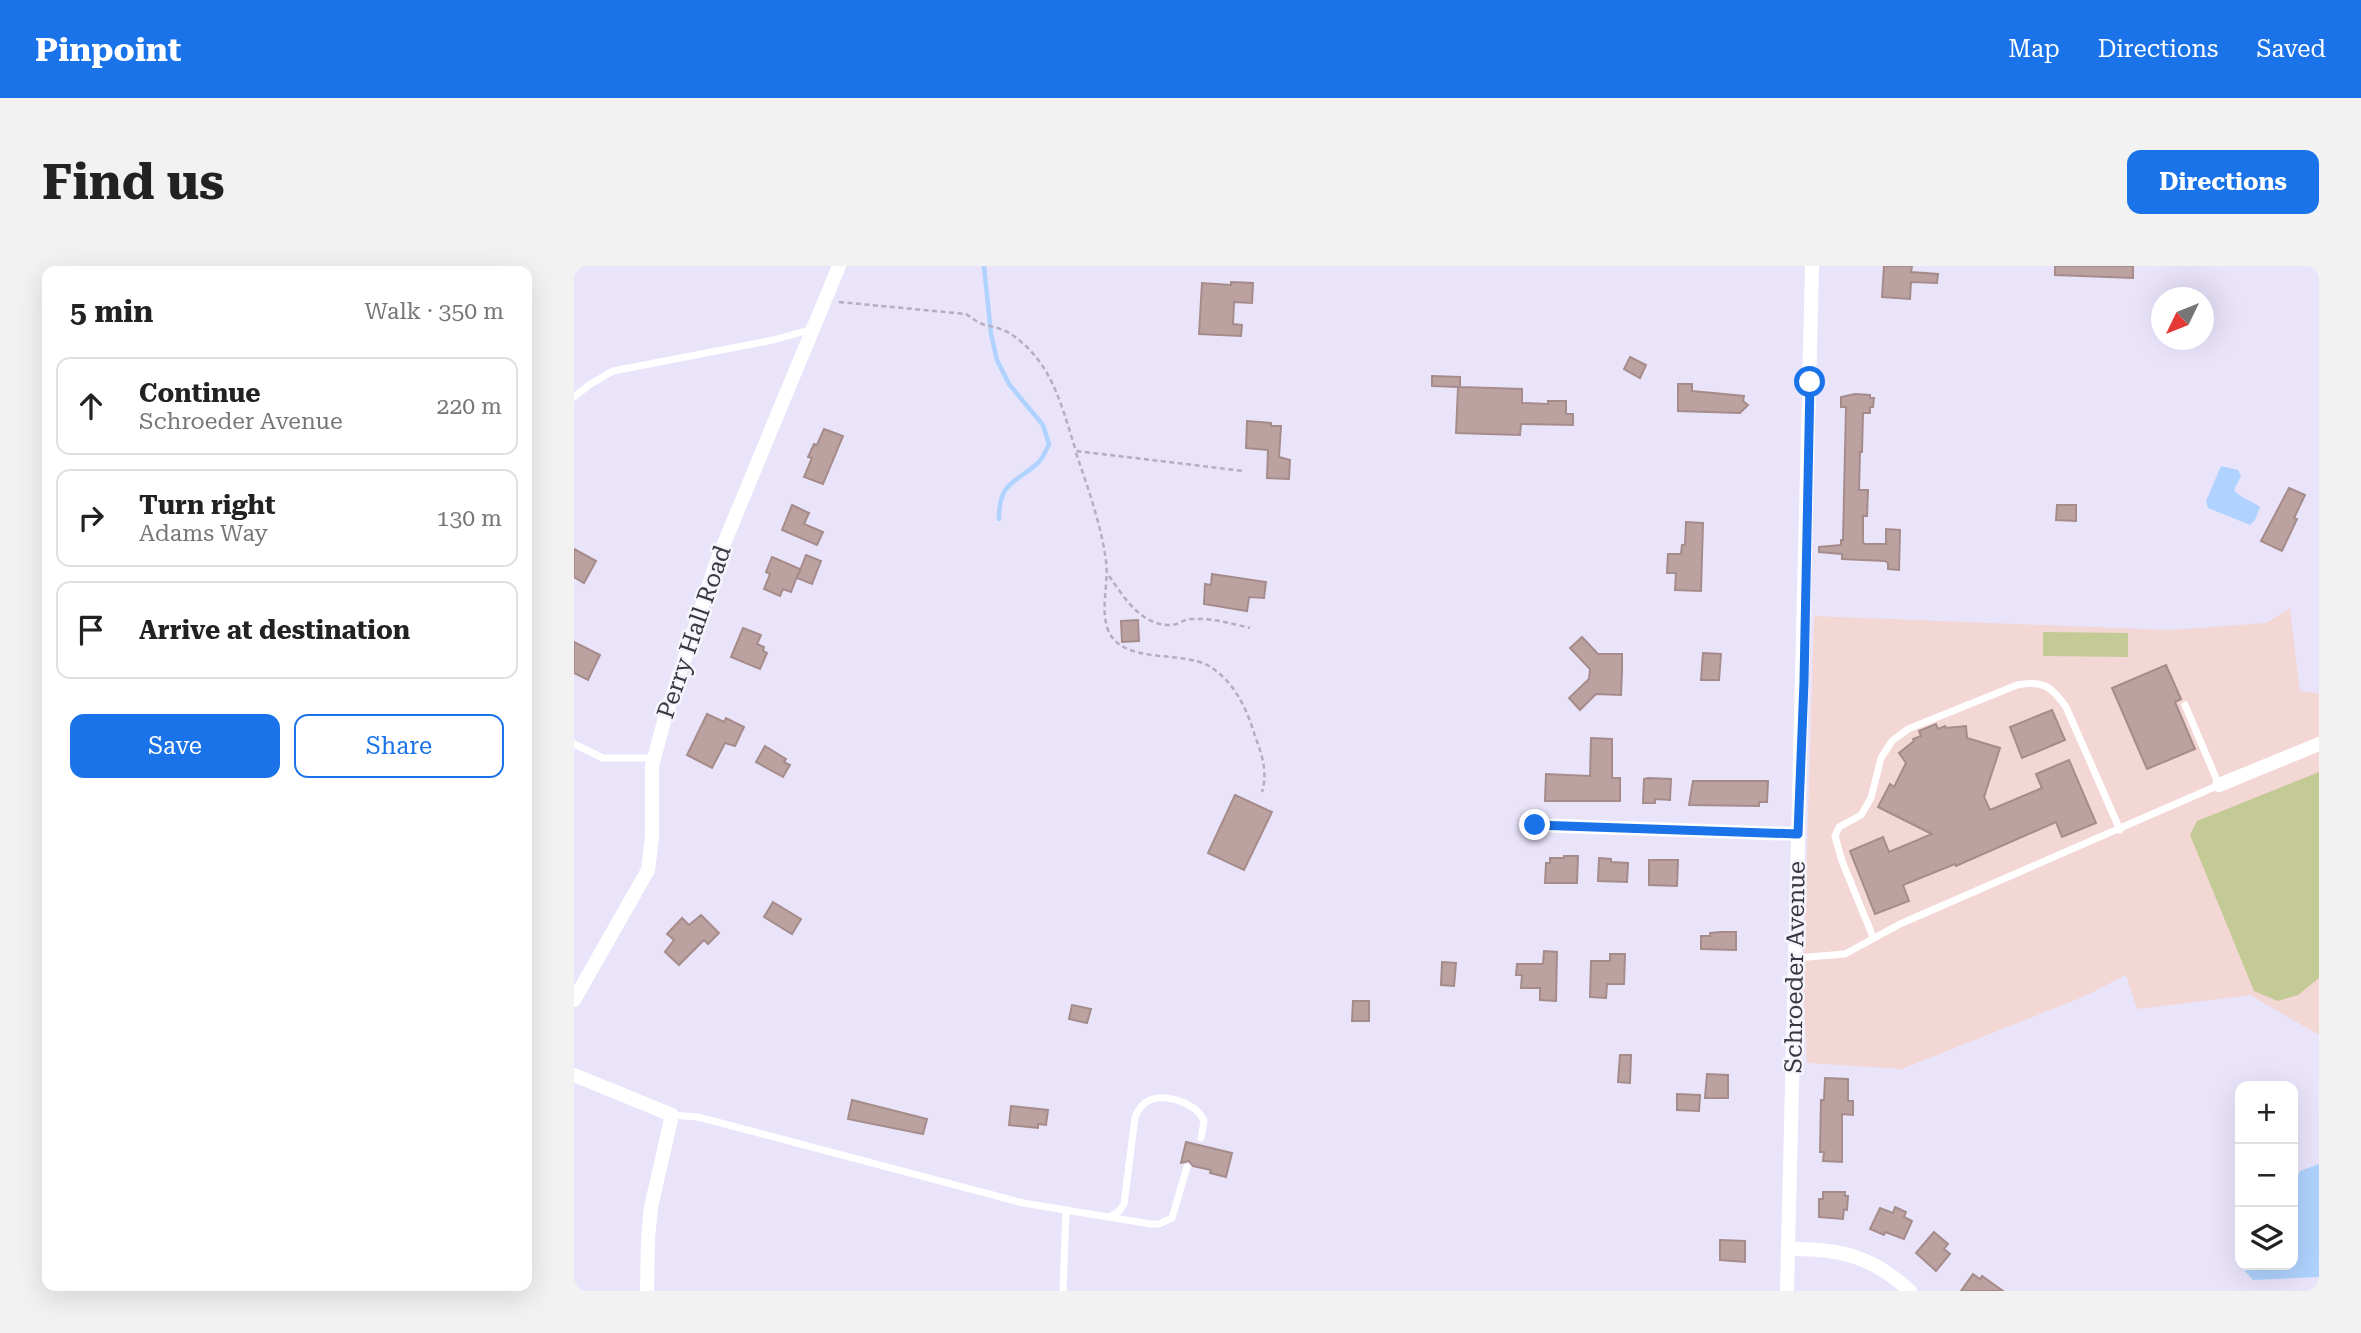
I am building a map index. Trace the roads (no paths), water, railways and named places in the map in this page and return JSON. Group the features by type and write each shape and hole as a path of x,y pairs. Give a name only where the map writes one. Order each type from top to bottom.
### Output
{"street":[{"name":"Perry Hall Road","path":"574,1000 648,870 652,836 651,782 654,758 718,558 839,266"},
{"name":"Schroeder Avenue","path":"1787,1291 1804,682 1812,266"},
{"path":"2219,785 2319,744"},
{"path":"1535,825 1798,834"},
{"path":"574,1075 671,1115 651,1207 647,1291"},
{"path":"1788,1249 1819,1248 1860,1258 1880,1268 1910,1291"}],"lane":[{"path":"574,397 613,371 773,340 814,329"},
{"path":"1873,937 1835,836 1839,827 1861,815 1871,798 1881,758 1892,741 1908,729 2017,685 2043,684 2055,691 2066,707 2119,830"},
{"path":"1796,958 1845,954 1873,937 2219,785 2185,705"},
{"path":"574,744 603,758 654,758"},
{"path":"1110,1217 1119,1211 1124,1203 1135,1116 1143,1105 1158,1098 1196,1108 1203,1121 1201,1138"},
{"path":"671,1115 698,1117 1010,1200 1151,1224 1159,1224 1172,1218 1187,1167"},
{"path":"1063,1291 1066,1210"}],"water":[{"path":"2221,466 2238,470 2241,476 2234,490 2260,507 2250,525 2208,508 2206,501"},
{"path":"2319,1164 2319,1277 2253,1280 2246,1270 2298,1270 2300,1171"}],"waterway":[{"path":"984,266 991,334 997,360 1009,384 1043,425 1049,444 1038,463 1005,491 999,519"}]}
